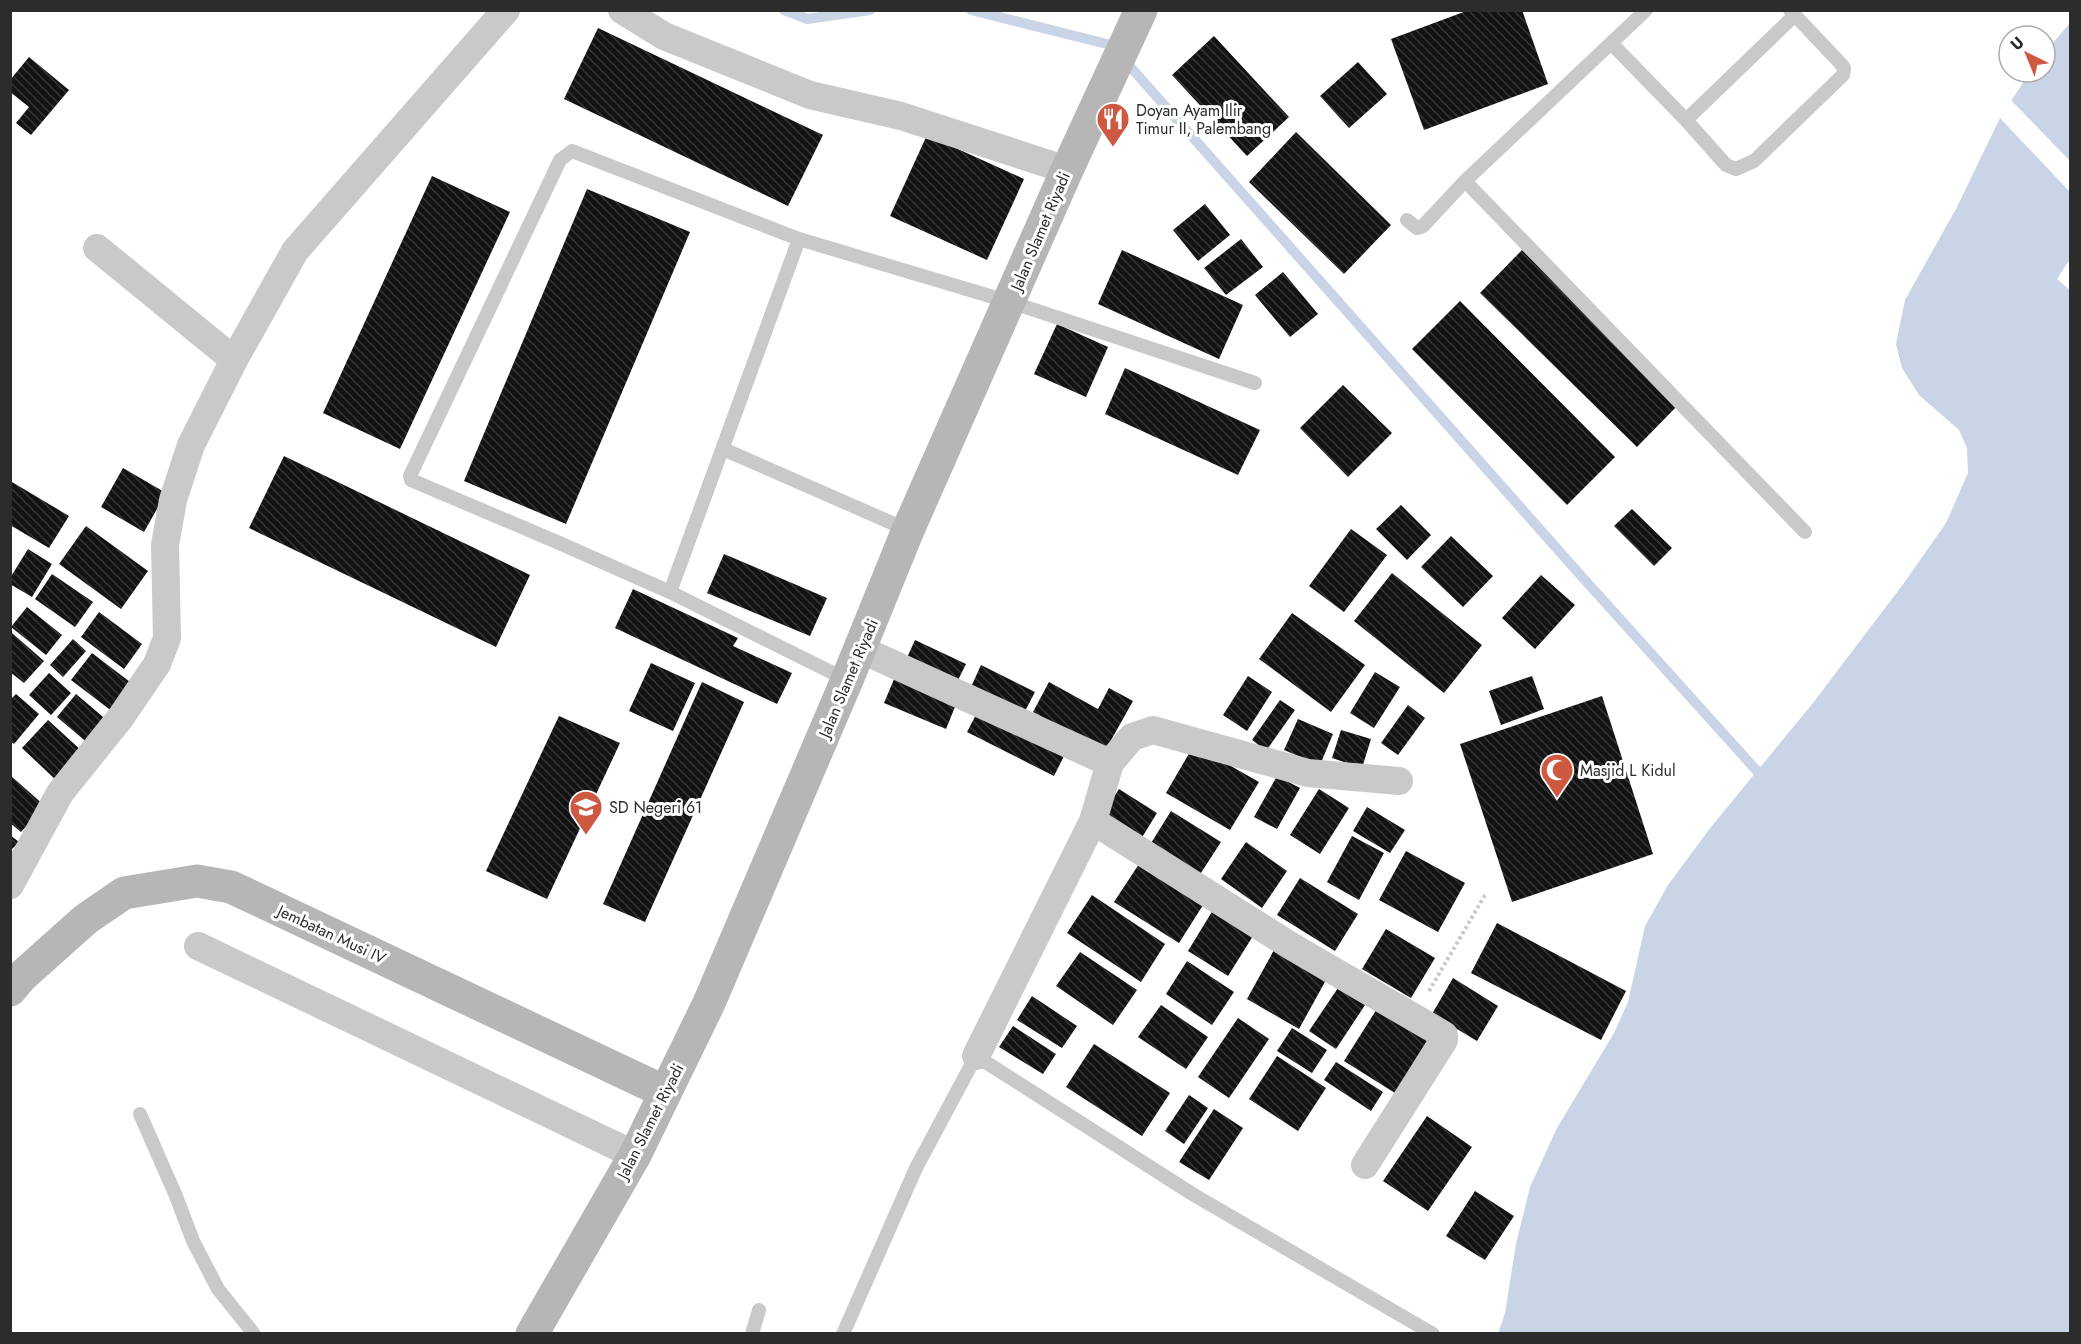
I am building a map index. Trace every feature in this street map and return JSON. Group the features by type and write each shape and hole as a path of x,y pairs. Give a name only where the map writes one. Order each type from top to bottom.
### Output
{"street":[{"path":"10,885 60,793 121,717 157,664 167,638 165,545 173,500 191,445 234,360 295,251 506,10"},
{"path":"622,10 664,36 810,95 901,116 1067,170"},
{"name":"Jalan Slamet Riyadi","path":"532,1334 635,1155 709,1003 848,680 908,530 1067,170 1138,18"},
{"path":"97,248 234,360"},
{"path":"860,650 1110,763"},
{"path":"976,1056 1093,820 1110,763 1132,736 1152,730 1308,773 1399,780"},
{"path":"1093,820 1292,946 1444,1035 1444,1040 1365,1166"},
{"name":"Jembatan Musi IV","path":"10,990 86,919 124,894 197,881 231,887 666,1092"},
{"path":"198,946 635,1155"}],"lane":[{"path":"1407,220 1417,228 1423,226 1465,181 1611,43 1638,13"},
{"path":"1611,43 1726,165 1736,168 1754,161 1843,75 1844,68 1792,13 1686,120"},
{"path":"848,680 670,592 411,480 410,476 560,160 567,153 572,151 799,239 1010,302 1255,383"},
{"path":"1465,181 1805,532"},
{"path":"670,592 799,239"},
{"path":"723,448 908,530"},
{"path":"843,1334 916,1168 976,1056 1194,1194 1433,1334"},
{"path":"140,1114 193,1240 218,1289 254,1334"},
{"path":"752,1334 759,1310"}],"path":[{"path":"1413,1017 1485,895"}],"water":[{"path":"2070,23 2070,1333 1498,1334 1505,1313 1516,1244 1530,1187 1557,1128 1614,1033 1628,1002 1645,926 1668,885 1711,827 1813,703 1904,583 1946,523 1968,473 1967,448 1959,430 1919,395 1902,368 1896,344 1905,300 1957,207 2000,118 2022,84 2057,84 2057,38"}],"pier":[{"path":"2011,100 2070,161 2070,192 2000,118"},
{"path":"2070,259 2070,290 2057,279"}],"building":[{"path":"1469,10 1522,10 1548,84 1424,130 1391,39"},
{"path":"598,28 823,135 788,206 564,99"},
{"path":"1214,36 1289,117 1247,156 1172,75"},
{"path":"29,57 69,90 31,135 16,123 29,107 10,92 10,80"},
{"path":"1358,62 1387,94 1349,128 1320,96"},
{"path":"1296,132 1391,225 1344,274 1249,182"},
{"path":"927,135 1024,179 987,260 890,216"},
{"path":"432,176 510,212 400,449 323,413"},
{"path":"587,189 690,232 566,524 464,481"},
{"path":"1205,204 1230,235 1198,261 1173,230"},
{"path":"1241,239 1263,267 1226,295 1204,268"},
{"path":"1122,250 1243,305 1219,359 1098,304"},
{"path":"1522,250 1680,403 1637,447 1480,293"},
{"path":"1283,272 1318,314 1290,337 1255,295"},
{"path":"1460,301 1615,457 1567,505 1412,349"},
{"path":"1057,324 1108,347 1086,397 1034,374"},
{"path":"1125,368 1260,430 1238,475 1105,414"},
{"path":"1343,385 1392,433 1348,477 1300,428"},
{"path":"284,456 530,575 496,647 249,528"},
{"path":"123,468 166,493 144,532 101,507"},
{"path":"12,482 69,516 49,548 10,525"},
{"path":"1401,505 1431,535 1407,560 1376,529"},
{"path":"1632,509 1672,548 1654,566 1614,526"},
{"path":"86,526 148,571 121,609 59,564"},
{"path":"1351,529 1387,555 1344,612 1309,586"},
{"path":"1451,536 1493,576 1463,607 1421,567"},
{"path":"28,549 52,564 32,597 10,584 10,578"},
{"path":"724,554 827,598 810,636 707,593"},
{"path":"1392,573 1482,645 1444,693 1354,621"},
{"path":"52,574 93,602 75,627 35,599"},
{"path":"1541,575 1575,605 1535,649 1502,618"},
{"path":"633,589 738,638 733,646 792,673 777,704 615,628"},
{"path":"27,607 62,635 46,655 11,627"},
{"path":"99,612 142,644 124,669 81,637"},
{"path":"1292,613 1365,665 1331,712 1259,659"},
{"path":"12,633 44,661 24,683 10,672"},
{"path":"73,639 86,651 63,677 50,665"},
{"path":"915,640 966,664 955,686 905,662"},
{"path":"92,653 134,685 113,712 71,680"},
{"path":"651,663 695,683 673,731 629,711"},
{"path":"981,665 1035,692 1024,713 971,687"},
{"path":"1375,672 1400,687 1374,728 1350,713"},
{"path":"49,673 71,693 51,715 29,695"},
{"path":"1248,676 1272,692 1247,731 1223,715"},
{"path":"1532,676 1544,709 1501,725 1489,691"},
{"path":"895,677 957,702 946,729 884,703"},
{"path":"702,682 744,702 645,922 603,904"},
{"path":"1049,682 1098,709 1109,688 1133,701 1105,751 1033,712"},
{"path":"16,694 39,714 14,744 10,741 10,700"},
{"path":"76,694 109,722 90,745 57,717"},
{"name":"Masjid L Kidul","path":"1602,696 1653,854 1512,902 1460,744"},
{"path":"1280,700 1295,710 1266,751 1252,740"},
{"path":"1408,705 1425,718 1398,755 1381,743"},
{"path":"978,711 1065,754 1054,776 967,732"},
{"path":"559,716 620,743 547,899 486,871"},
{"path":"1298,719 1333,734 1320,765 1284,750"},
{"path":"48,720 83,752 57,781 22,748"},
{"path":"1341,730 1371,739 1362,768 1332,758"},
{"path":"1194,745 1259,782 1230,830 1166,793"},
{"path":"10,775 45,806 21,832 10,823"},
{"path":"1277,776 1300,788 1277,829 1254,817"},
{"path":"1119,789 1157,813 1141,839 1102,815"},
{"path":"1319,789 1349,808 1320,854 1290,835"},
{"path":"1367,807 1405,830 1390,853 1353,831"},
{"path":"1171,811 1221,842 1197,879 1148,848"},
{"path":"10,835 19,842 10,851"},
{"path":"1352,836 1384,853 1359,900 1327,882"},
{"path":"1246,842 1287,871 1262,908 1221,879"},
{"path":"1406,851 1465,883 1438,932 1379,900"},
{"path":"1141,861 1205,902 1179,943 1114,902"},
{"path":"1300,878 1358,914 1335,951 1277,915"},
{"path":"1092,895 1165,944 1141,982 1067,933"},
{"path":"1213,910 1253,936 1228,976 1188,951"},
{"path":"1497,923 1626,991 1601,1040 1471,973"},
{"path":"1386,929 1435,958 1411,998 1362,969"},
{"path":"1274,950 1326,980 1299,1029 1247,999"},
{"path":"1080,952 1137,990 1113,1025 1056,986"},
{"path":"1187,961 1234,992 1212,1025 1166,994"},
{"path":"1453,978 1498,1006 1477,1041 1432,1014"},
{"path":"1340,985 1367,1002 1336,1049 1309,1031"},
{"path":"1032,996 1077,1026 1062,1048 1017,1020"},
{"path":"1380,1004 1430,1036 1395,1093 1344,1061"},
{"path":"1161,1005 1208,1037 1186,1069 1138,1037"},
{"path":"1238,1018 1269,1039 1229,1098 1198,1077"},
{"path":"1013,1026 1056,1054 1043,1074 999,1047"},
{"path":"1292,1028 1327,1050 1312,1073 1277,1051"},
{"path":"1094,1044 1170,1093 1142,1136 1066,1087"},
{"path":"1277,1056 1326,1088 1298,1131 1249,1099"},
{"path":"1336,1062 1383,1092 1371,1111 1324,1080"},
{"path":"1189,1095 1208,1108 1184,1144 1165,1131"},
{"path":"1214,1109 1243,1128 1209,1180 1179,1162"},
{"path":"1427,1116 1472,1147 1428,1211 1383,1181"},
{"path":"1475,1191 1514,1216 1485,1260 1446,1236"}],"waterway":[{"path":"784,10 807,19 870,10"},
{"path":"971,10 1111,45 1575,569 1757,771 1767,778"}],"place":[{"name":"Doyan Ayam Ilir Timur II, Palembang","path":"1113,148"},
{"name":"Masjid L Kidul","path":"1557,799"},
{"name":"SD Negeri 61","path":"586,836"}]}
